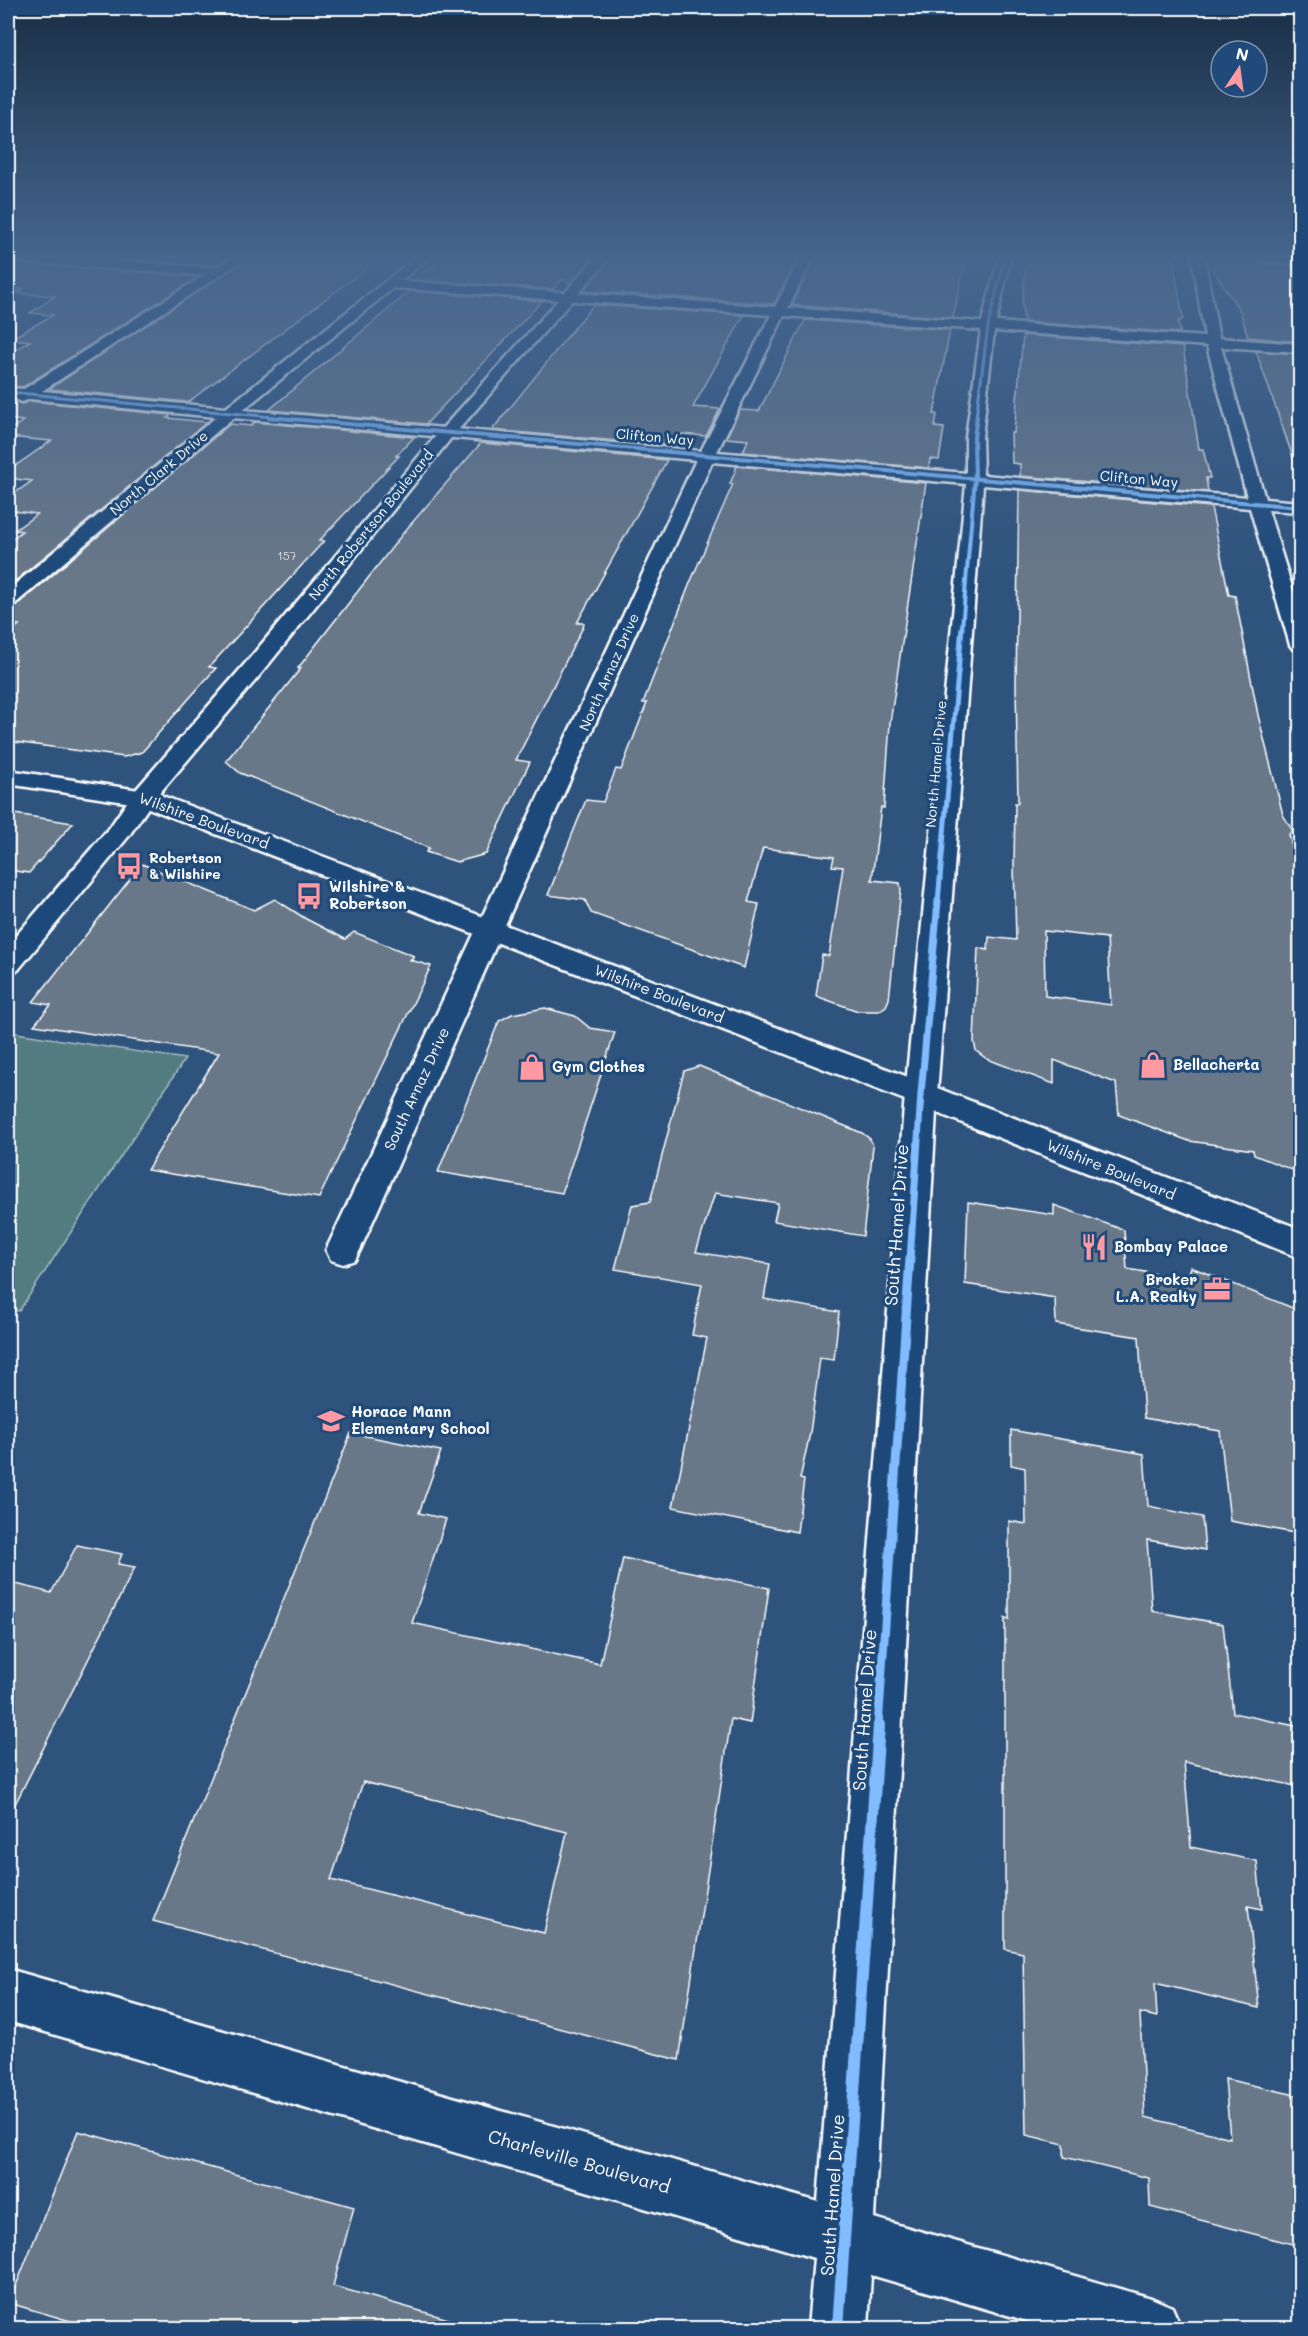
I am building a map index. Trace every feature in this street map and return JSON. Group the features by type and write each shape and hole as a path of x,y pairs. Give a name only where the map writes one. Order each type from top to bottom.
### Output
{"street":[{"path":"8,406 71,366"},
{"name":"North Clark Drive","path":"8,600 288,366"},
{"name":"North Robertson Boulevard","path":"8,963 119,832 143,797 252,670 446,434 507,366"},
{"name":"North Arnaz Drive","path":"492,928 707,455 751,366"},
{"name":"North Hamel Drive","path":"921,1094 975,478 974,436 983,366"},
{"path":"1219,366 1242,451 1300,645"},
{"name":"Clifton Way","path":"8,392 446,434 1300,507"},
{"name":"Wilshire Boulevard","path":"8,777 143,797 492,928 1300,1244"},
{"name":"South Arnaz Drive","path":"343,1250 492,928"},
{"name":"South Hamel Drive","path":"838,2328 921,1094"},
{"name":"Charleville Boulevard","path":"9,2000 1151,2328"}],"green space":[{"path":"10,1032 185,1059 19,1311 8,1309 8,1035"}],"building":[{"path":"8,366 56,366 23,387 8,386"},
{"path":"84,366 236,366 188,402 49,389"},
{"path":"321,366 481,366 426,424 269,410"},
{"path":"544,366 716,366 693,407 720,409 706,436 682,434 675,446 492,430"},
{"path":"782,366 943,366 934,414 937,414 935,427 944,428 939,460 930,459 929,468 743,452 748,440 726,438 740,410 759,411"},
{"path":"1020,366 1186,366 1199,449 1203,449 1210,478 1206,478 1208,492 1020,476 1020,464 1012,463 1011,433 1014,433"},
{"path":"1261,366 1300,366 1300,469 1297,469"},
{"path":"8,398 21,404 30,401 171,415 167,418 207,422 8,587 8,542 22,531 15,530 37,514 8,510 8,498 32,481 8,478 8,471 51,441 8,437 8,431 23,421 8,419"},
{"path":"255,422 414,437 319,541 324,541 209,667 216,668 142,752 124,757 8,741 8,635 19,625 8,624 8,608 16,606 230,424 251,426"},
{"path":"481,443 667,460 577,623 584,623 583,627 516,760 530,762 486,854 457,862 426,852 429,848 240,773 226,761 301,668 298,668 404,532"},
{"path":"737,466 926,483 890,723 884,808 881,807 872,880 900,883 901,890 889,999 886,1006 879,1011 858,1011 816,996 822,955 829,956 843,867 832,866 834,857 763,848 748,902 759,904 744,968 591,913 585,900 548,895 586,800 603,802 616,769 621,770 647,703 643,703 690,583 733,484 730,484"},
{"path":"1019,490 1211,507 1229,595 1235,596 1258,715 1283,815 1293,831 1289,834 1300,881 1296,880 1300,906 1300,1173 1254,1155 1253,1150 1189,1141 1119,1115 1116,1083 1054,1060 1054,1084 987,1059 976,1051 974,1041 978,948 988,950 989,937 1016,940 1014,865 1015,803 1018,803 1016,684","holes":["1044,931 1107,938 1111,1005 1045,996"]},
{"path":"8,813 73,823 29,873 8,870"},
{"path":"142,864 254,910 275,899 306,919 345,939 354,932 414,956 410,960 431,966 319,1198 147,1170 219,1053 34,1025 51,1005 33,1002"},
{"path":"545,1008 575,1016 590,1028 615,1032 562,1193 438,1172 499,1021 512,1014"},
{"path":"699,1066 862,1133 870,1139 873,1146 863,1236 774,1221 778,1203 715,1193 696,1252 770,1264 764,1299 839,1312 834,1360 820,1358 810,1433 800,1479 804,1480 797,1532 673,1507 707,1338 692,1335 702,1284 615,1269 632,1205 650,1202 684,1071"},
{"path":"968,1202 1054,1215 1054,1205 1124,1230 1127,1269 1187,1279 1191,1267 1300,1311 1300,1534 1230,1521 1220,1431 1144,1418 1139,1337 1056,1324 1055,1298 965,1284"},
{"path":"1011,1430 1144,1454 1148,1506 1202,1517 1205,1550 1147,1540 1152,1611 1223,1624 1233,1713 1295,1726 1300,1762 1300,1787 1184,1762 1191,1847 1257,1861 1262,1909 1248,1906 1259,2008 1155,1983 1157,2017 1140,2013 1145,2117 1230,2138 1225,2079 1300,2096 1300,2246 1150,2207 1149,2178 1064,2157 1064,2144 1026,2135 1023,1953 1005,1949 1005,1618 1009,1619 1009,1521 1026,1524 1025,1468 1011,1465"},
{"name":"Horace Mann Elementary School","path":"351,1433 441,1451 419,1513 446,1519 412,1623 600,1664 623,1558 769,1588 750,1723 731,1719 679,2060 153,1921","holes":["363,1782 567,1832 544,1933 331,1880"]},
{"path":"77,1545 122,1554 118,1564 135,1567 8,1818 8,1582 51,1593"},
{"path":"78,2131 354,2207 333,2286 452,2320 451,2328 94,2328 9,2303"}],"cycle path":[{"path":"838,2328 921,1094 975,478 974,437 983,366"},
{"path":"8,392 446,434 1300,507"}],"place":[{"name":"Robertson & Wilshire","path":"129,866"},
{"name":"Wilshire & Robertson","path":"309,896"},
{"name":"Bellacherta","path":"1153,1065"},
{"name":"Gym Clothes","path":"532,1067"},
{"name":"Bombay Palace","path":"1094,1247"},
{"name":"Broker L.A. Realty","path":"1217,1289"},
{"name":"Horace Mann Elementary School","path":"331,1421"}]}
